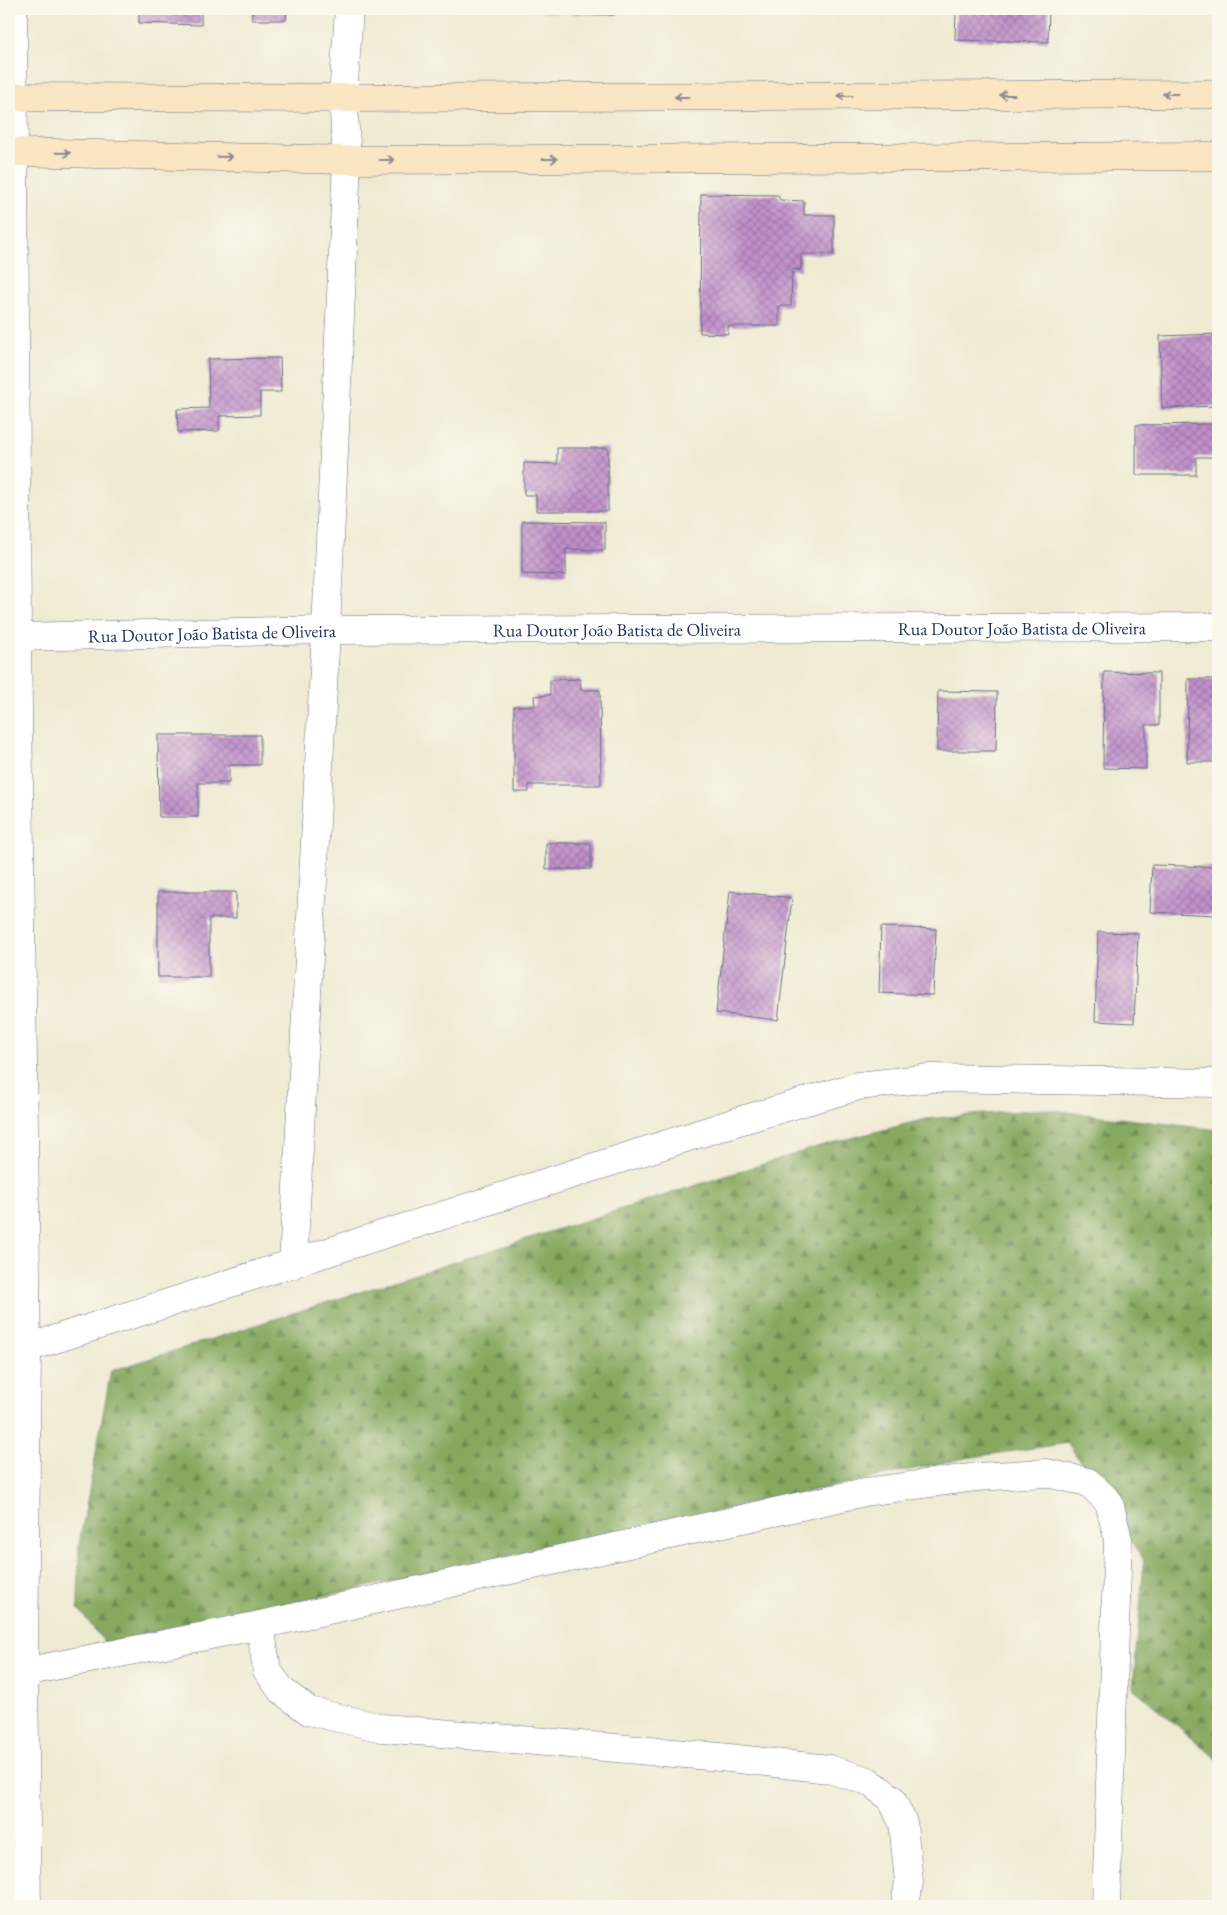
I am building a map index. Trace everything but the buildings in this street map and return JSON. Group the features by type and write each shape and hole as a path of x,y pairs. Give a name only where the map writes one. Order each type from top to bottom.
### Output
{"street":[{"path":"14,9 17,637 26,1348 24,1672 27,1906"},
{"path":"293,1264 326,630 347,160 343,98 349,9"},
{"path":"13,97 343,98 1218,94"},
{"path":"14,152 347,160 1218,156"},
{"name":"Rua Doutor João Batista de Oliveira","path":"17,637 326,630 1218,627"},
{"path":"26,1348 739,1121 858,1086 931,1078 1218,1084"},
{"path":"24,1672 260,1625 866,1492 976,1477 1046,1473 1088,1482 1109,1502 1118,1539 1106,1906"},
{"path":"260,1625 268,1670 282,1691 309,1712 382,1728 740,1759 828,1769 868,1781 890,1798 903,1823 909,1882 905,1906"}],"green space":[{"path":"1043,1109 1218,1130 1218,1760 1133,1688 1144,1561 1068,1443 965,1458 105,1643 78,1608 79,1545 111,1371 820,1146 926,1119"}]}
